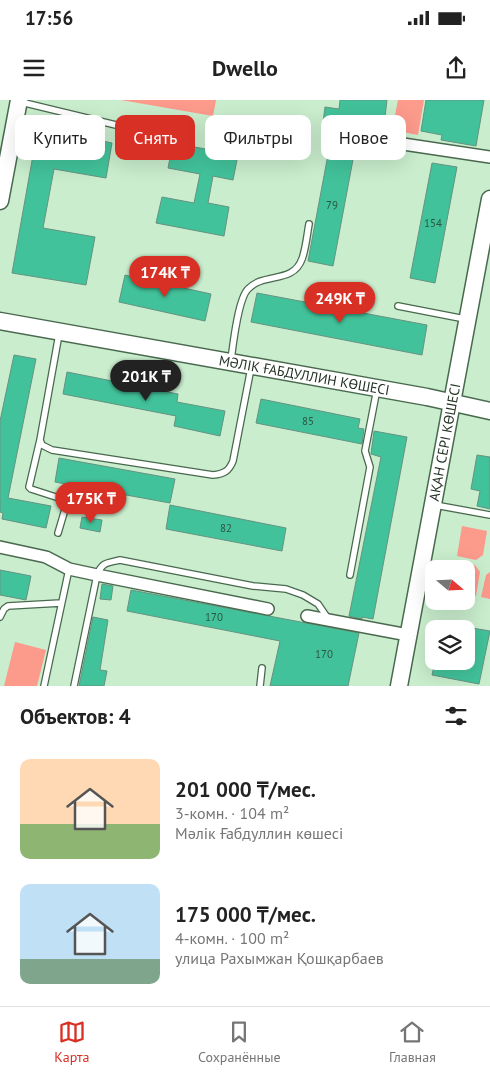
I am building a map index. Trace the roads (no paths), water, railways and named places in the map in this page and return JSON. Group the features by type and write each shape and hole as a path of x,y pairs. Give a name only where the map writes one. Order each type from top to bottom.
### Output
{"street":[{"path":"0,201 19,101"},
{"path":"406,144 490,157"},
{"name":"АҚАН СЕРІ КӨШЕСІ","path":"399,686 490,199"},
{"name":"МӘЛІК ҒАБДУЛЛИН КӨШЕСІ","path":"0,321 427,397 490,411"},
{"path":"0,547 46,556 68,569 268,609"},
{"path":"307,616 408,635"}],"lane":[{"path":"19,101 115,125"},
{"path":"230,362 242,299 246,290 255,283 265,279 285,276 298,266 303,258 309,224"},
{"path":"398,306 467,319"},
{"path":"58,533 66,506 65,502 62,499 30,487 59,332"},
{"path":"40,440 42,445 52,450 213,475 221,474 229,469 233,461 251,366"},
{"path":"350,575 370,467 365,451 377,389"},
{"path":"433,505 490,515"},
{"path":"74,686 97,575 100,567 106,563 120,560 253,586 286,589 303,595 318,604 330,621"},
{"path":"44,686 68,569"},
{"path":"0,618 4,609 8,606 61,603"},
{"path":"260,686 262,668"}]}
